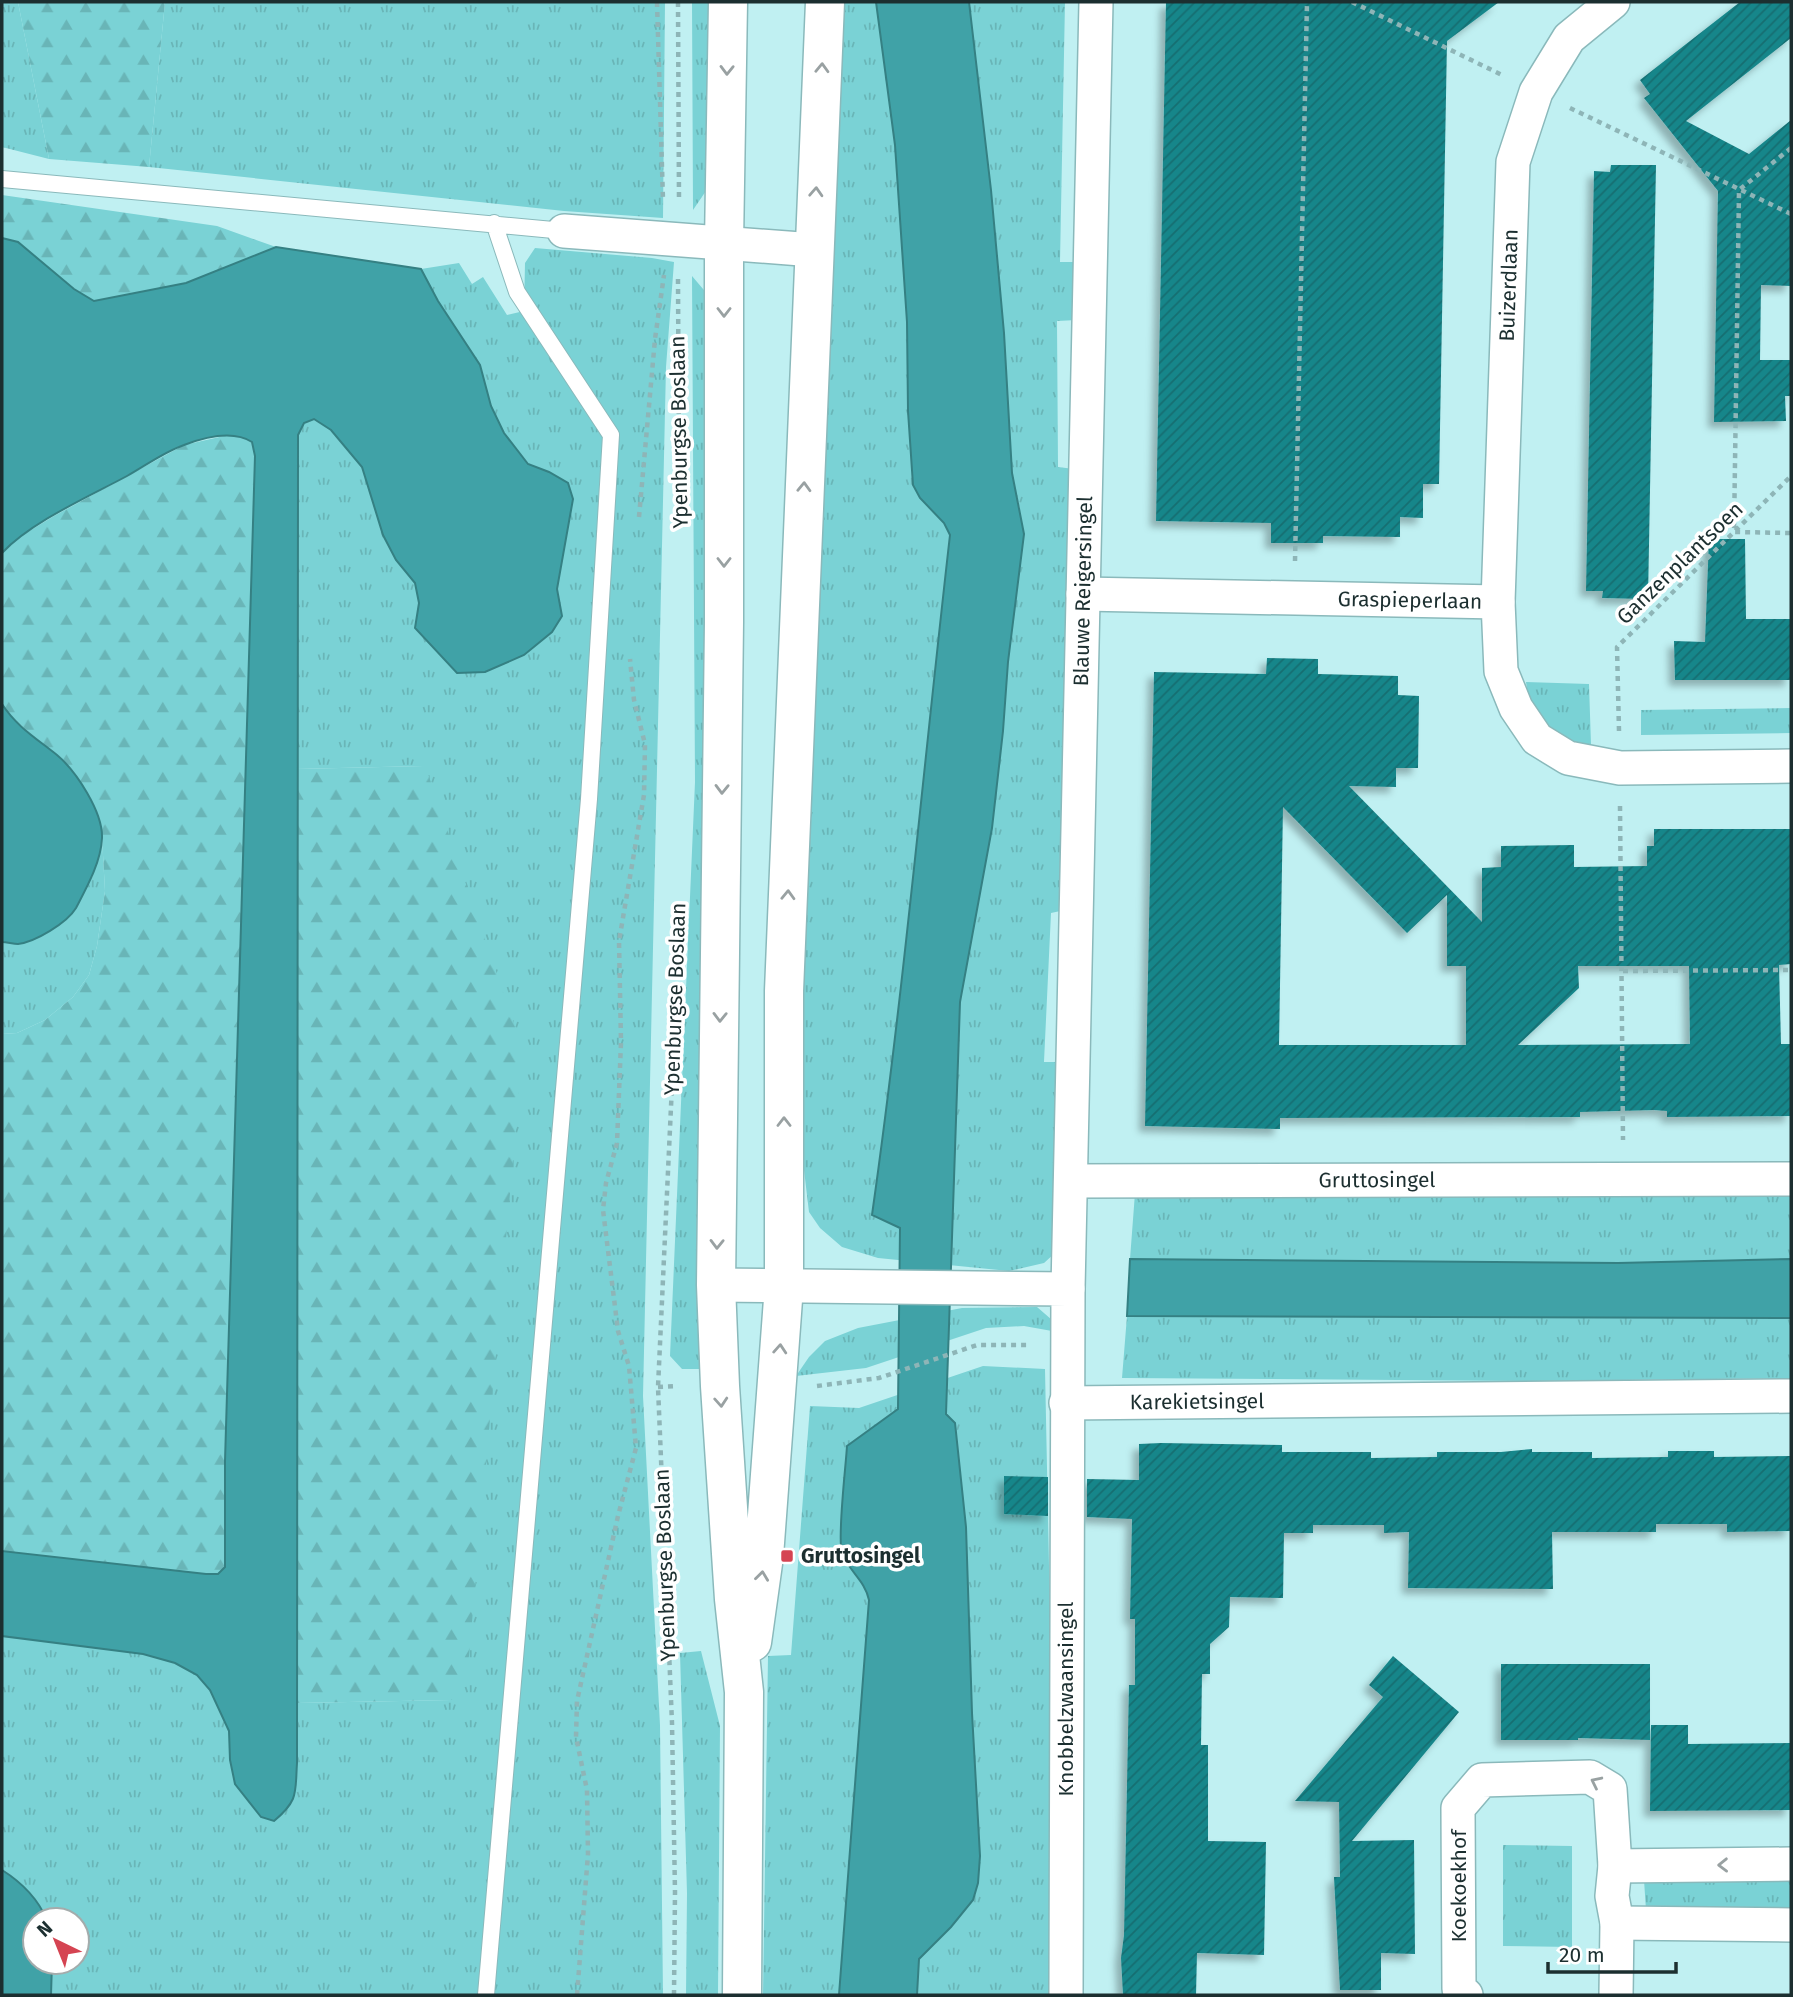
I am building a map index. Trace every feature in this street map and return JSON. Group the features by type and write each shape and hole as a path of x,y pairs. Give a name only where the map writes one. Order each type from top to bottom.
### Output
{"main road":[{"name":"Ypenburgse Boslaan","path":"728,2 716,1285 734,1599 744,1692 742,1995"},
{"name":"Ypenburgse Boslaan","path":"744,1692 764,1564 784,1286 785,991 825,2"}],"street":[{"name":"Blauwe Reigersingel","path":"1072,1181 1096,2"},
{"name":"Buizerdlaan","path":"1499,602 1513,162 1536,92 1569,38 1613,2"},
{"path":"564,231 814,250"},
{"name":"Graspieperlaan","path":"1083,594 1499,602 1501,671 1516,708 1537,739 1568,758 1620,768 1791,766"},
{"name":"Gruttosingel","path":"1072,1181 1791,1179"},
{"path":"1066,1403 1072,1181"},
{"path":"716,1285 1068,1289"},
{"name":"Karekietsingel","path":"1066,1403 1791,1396"},
{"name":"Knobbelzwaansingel","path":"1066,1403 1066,1995"},
{"name":"Koekoekhof","path":"1466,1995 1459,1989 1458,1808 1482,1780 1590,1777 1610,1789 1615,1866 1612,1896 1618,1923 1616,1995"},
{"path":"1615,1866 1791,1864"},
{"path":"1618,1923 1791,1925"}],"lane":[{"path":"2,179 564,231"},
{"path":"486,1995 589,799 611,435 517,292 494,223"}],"path":[{"path":"639,527 657,326 667,261 679,238 663,218 657,2"},
{"name":"Ypenburgse Boslaan","path":"678,2 679,479"},
{"path":"1294,598 1307,2"},
{"path":"1352,2 1791,214"},
{"path":"1791,148 1740,190 1734,532 1791,533"},
{"name":"Ganzenplantsoen","path":"1623,1179 1623,971 1617,647 1791,476"},
{"path":"578,1995 588,1854 587,1790 576,1737 578,1701 618,1516 636,1448 629,1366 618,1331 603,1210 606,1184 617,1143 621,1042 620,941 644,795 645,744 634,700 629,647"},
{"path":"1623,971 1791,970"},
{"name":"Ypenburgse Boslaan","path":"674,1039 658,1387 672,1723 674,1995"},
{"path":"824,1386 879,1378 977,1345 1067,1345"}],"green space":[{"path":"2,2 18,2 49,159 2,147"},
{"path":"18,2 165,2 149,167 49,159"},
{"path":"165,2 665,2 663,218 564,211 149,167"},
{"path":"692,2 713,2 710,185 693,210"},
{"path":"832,2 876,2 895,145 907,323 908,411 920,498 944,523 950,535 904,960 872,1214 900,1228 899,1239 960,1002 992,828 1003,731 1020,510 1012,473 1004,333 991,190 969,2 1065,2 1060,262 1080,262 1077,320 1057,321 1058,467 1074,469 1065,910 1051,913 1044,1062 1063,1062 1055,1253 1044,1263 1009,1271 878,1258 842,1247 820,1228 809,1212 794,1086"},
{"path":"2,195 217,226 276,247 186,283 93,301 74,289 18,242 2,238"},
{"path":"535,248 674,262 666,367 643,1396 660,1725 663,1995 51,1995 52,1976 91,1976 91,1906 40,1906 16,1880 2,1870 2,1636 130,1651 155,1657 195,1674 211,1691 223,1714 230,1736 230,1760 297,1763 297,1703 451,1700 423,766 297,769 298,435 304,423 314,419 331,430 362,467 383,535 396,560 415,583 419,603 415,628 561,616 557,589 572,499 568,483 528,464 504,433 491,406 480,365 438,301 421,269 459,263 472,284 483,277 507,315 524,311 525,263"},
{"path":"692,276 709,296 707,1369 682,1369 670,1356 695,782"},
{"path":"224,436 242,436 252,442 255,456 225,1461 225,1567 218,1574 206,1574 2,1551 2,1034 17,1033 45,1020 73,997 89,975 97,946 105,891 102,837 43,745 9,714 2,704 2,553 13,541 54,516 184,445"},
{"path":"1526,682 1589,684 1591,745 1564,740 1543,722 1529,703"},
{"path":"1791,708 1791,733 1641,735 1641,710"},
{"path":"423,766 518,1035 522,1058 467,1678 461,1694 452,1700 297,1703 297,769"},
{"path":"102,837 105,891 97,946 89,975 73,997 45,1020 17,1033 2,1034 2,942 18,944 92,878"},
{"path":"1791,1191 1791,1259 1618,1263 1130,1259 1135,1193"},
{"path":"1037,1307 1059,1326 1052,1331 1024,1326 986,1328 866,1368 796,1376 809,1357 825,1341 858,1328 962,1308"},
{"path":"1127,1316 1791,1318 1791,1378 1536,1381 1122,1378"},
{"path":"983,1366 1045,1369 1056,1911 1051,1995 917,1995 919,1959 951,1927 980,1856 972,1713 898,1409 847,1447 841,1518 842,1552 869,1600 839,1995 763,1995 768,1656 791,1655 810,1406 859,1408"},
{"path":"701,1651 720,1726 718,1995 686,1995 687,1893 680,1653"},
{"path":"1503,1845 1572,1846 1572,1947 1503,1946"},
{"path":"1791,1879 1791,1910 1646,1910 1644,1880"}],"shaded area":[{"path":"876,2 969,2 991,190 1004,333 1012,473 1024,534 992,828 960,1002 946,1414 955,1423 966,1527 980,1856 978,1883 973,1900 919,1959 917,1995 839,1995 869,1600 842,1552 842,1501 847,1446 898,1409 900,1228 872,1215 904,960 950,535 944,523 920,498 913,485 908,411 907,322 895,145"},
{"path":"2,238 18,242 74,289 94,301 186,283 276,247 421,269 438,301 480,365 491,406 504,433 528,464 568,483 573,499 557,589 562,616 552,632 524,655 485,672 457,673 415,628 419,603 415,583 396,560 383,535 362,467 331,430 314,419 304,423 298,435 297,1763 292,1801 274,1821 261,1817 235,1784 230,1760 229,1731 210,1690 197,1675 175,1663 143,1654 2,1636 2,1551 206,1574 218,1574 225,1567 225,1461 255,456 252,442 236,436 210,437 184,445 44,521 2,553"},
{"path":"2,704 20,726 57,755 72,771 98,816 102,838 93,874 72,914 50,931 18,944 2,942"},
{"path":"1130,1259 1618,1263 1791,1259 1791,1318 1127,1316"},
{"path":"2,1870 16,1880 40,1906 21,1906 21,1976 52,1976 51,1995 2,1995"}],"building":[{"path":"1166,2 1499,2 1447,41 1439,484 1423,484 1423,518 1400,517 1400,537 1323,536 1323,543 1271,543 1271,523 1156,521"},
{"path":"1740,2 1791,2 1791,38 1686,121 1749,154 1791,120 1791,286 1761,285 1760,360 1791,360 1791,396 1785,396 1786,421 1714,422 1718,191 1644,98 1650,94 1640,80"},
{"path":"1611,165 1656,165 1648,599 1602,598 1603,591 1586,591 1594,171 1610,172"},
{"path":"1709,539 1745,539 1746,619 1791,619 1791,680 1675,680 1674,641 1705,642"},
{"path":"1267,658 1318,659 1318,674 1398,676 1398,695 1419,696 1418,768 1396,768 1396,787 1349,786 1482,922 1482,868 1501,867 1501,846 1574,845 1574,867 1647,866 1647,846 1654,846 1654,829 1791,829 1791,964 1779,965 1781,1044 1791,1044 1791,1116 1667,1117 1667,1111 1654,1110 1580,1112 1580,1117 1280,1118 1280,1129 1145,1126 1154,672 1266,674","holes":["1283,807 1407,933 1447,895 1447,966 1466,966 1466,1045 1279,1045","1578,966 1689,966 1690,1044 1518,1045 1579,988"]},
{"path":"1139,1444 1282,1445 1282,1452 1371,1452 1371,1458 1437,1457 1437,1452 1532,1449 1532,1452 1592,1452 1592,1458 1668,1457 1668,1451 1714,1451 1714,1457 1791,1456 1791,1531 1727,1532 1727,1524 1656,1524 1656,1532 1552,1532 1553,1589 1408,1588 1409,1532 1384,1533 1384,1525 1313,1525 1313,1533 1284,1533 1283,1598 1230,1597 1229,1627 1210,1644 1210,1674 1202,1674 1201,1745 1208,1745 1208,1841 1266,1842 1264,1955 1197,1953 1196,1995 1123,1995 1121,1958 1124,1935 1129,1685 1135,1685 1135,1619 1130,1619 1132,1519 1087,1517 1087,1479 1139,1480"},
{"path":"1004,1476 1048,1477 1048,1516 1004,1514"},
{"path":"1393,1656 1459,1712 1352,1841 1414,1840 1415,1954 1381,1953 1381,1990 1340,1990 1334,1877 1340,1877 1339,1802 1295,1801 1383,1697 1369,1685"},
{"path":"1501,1664 1650,1664 1650,1740 1501,1740"},
{"path":"1651,1725 1688,1725 1688,1744 1791,1743 1791,1810 1650,1811"}],"place":[{"name":"Gruttosingel","path":"787,1556"}]}
